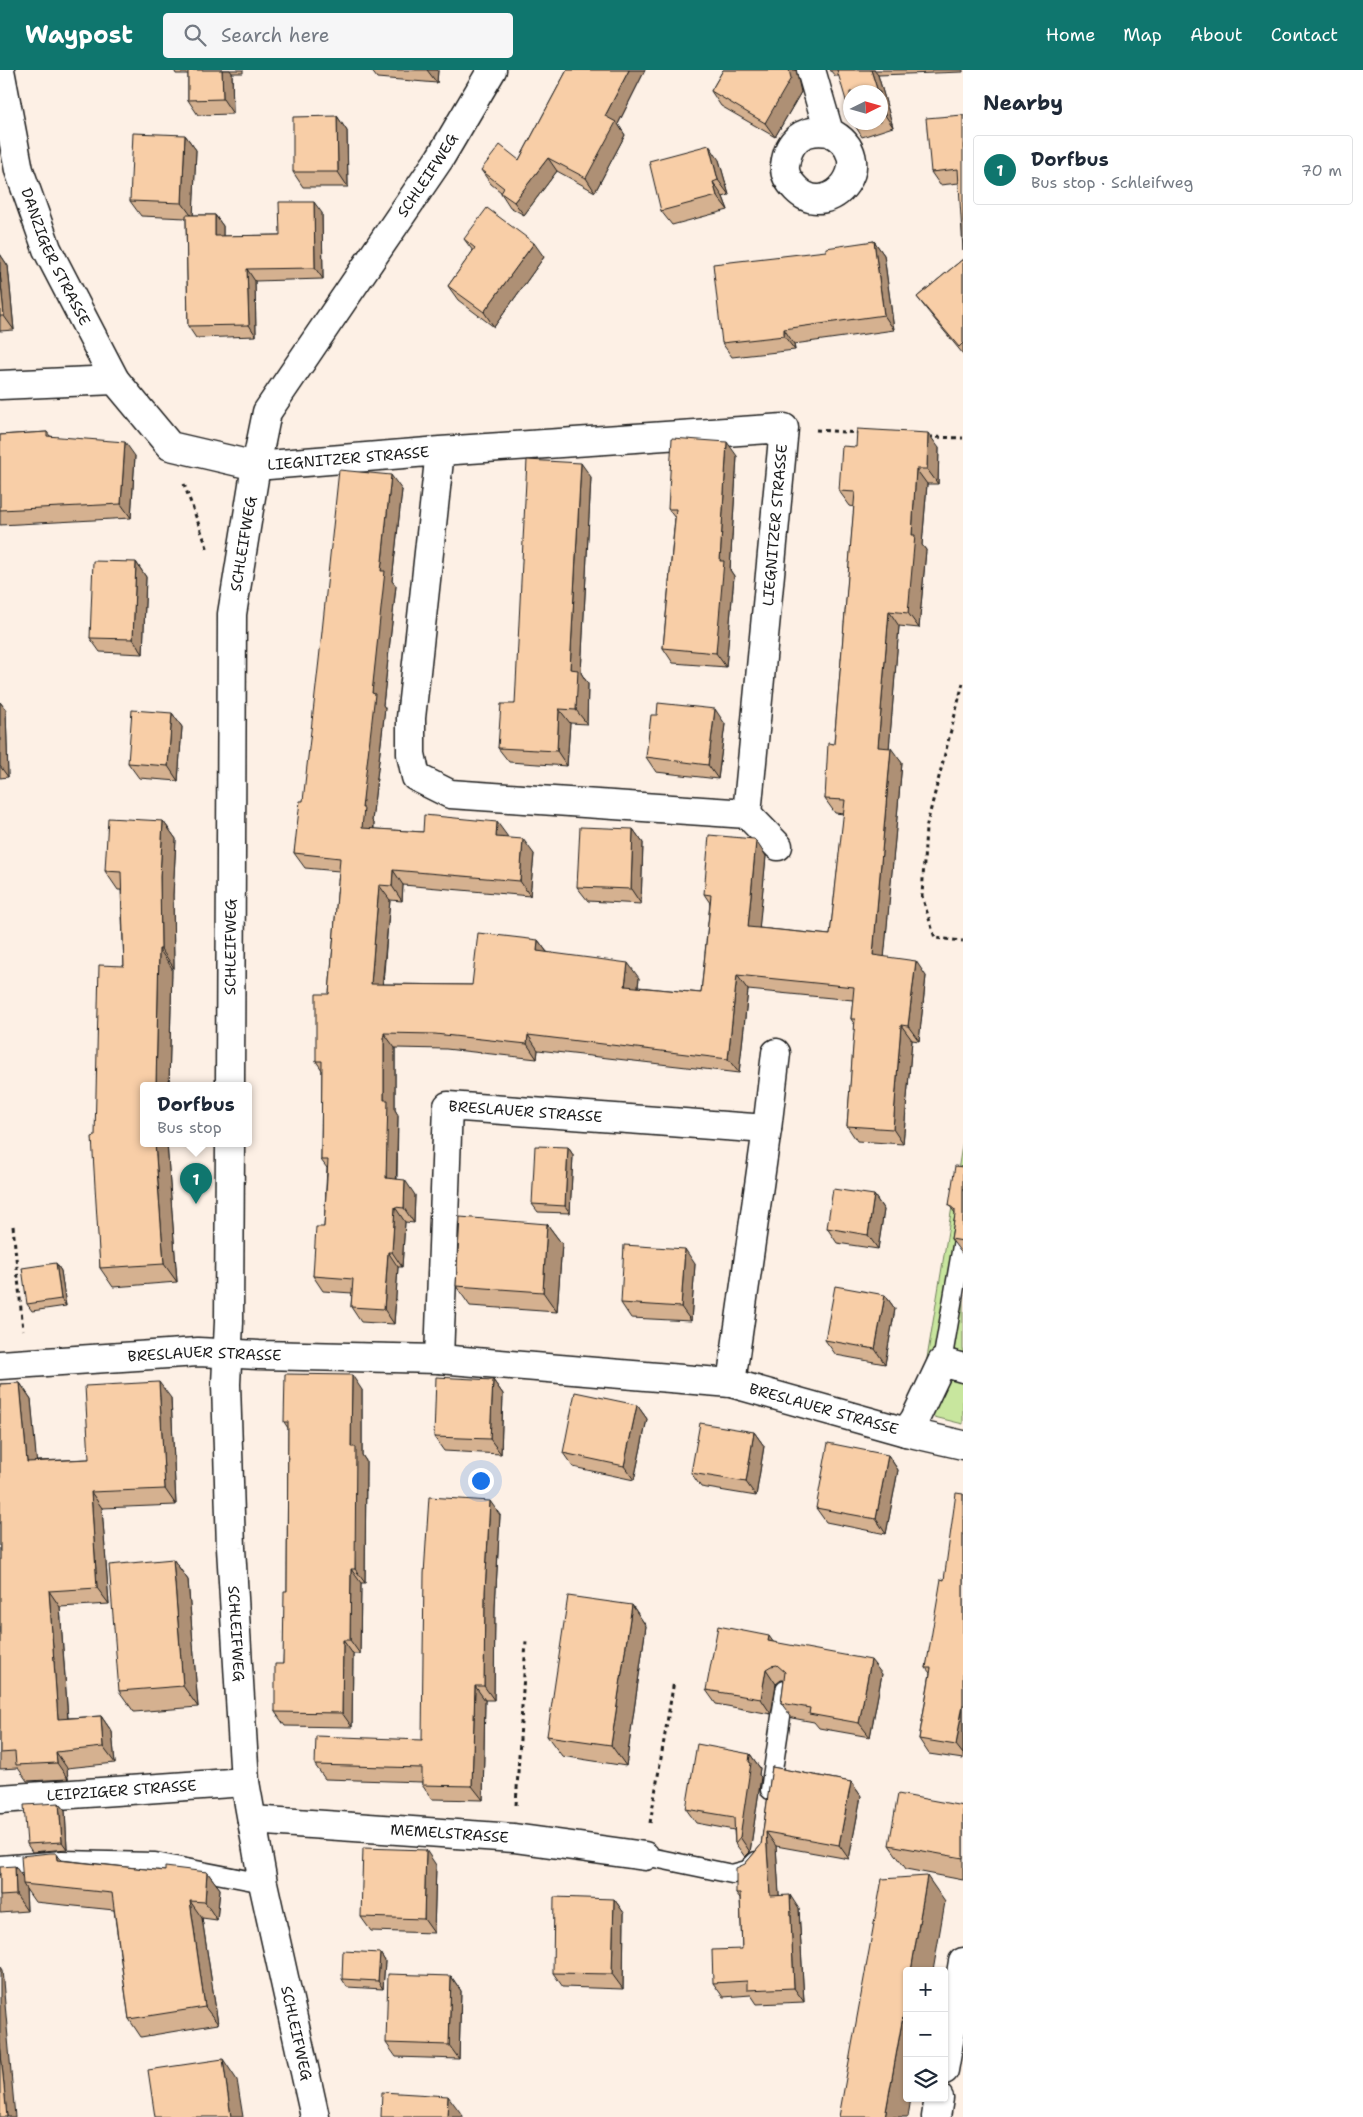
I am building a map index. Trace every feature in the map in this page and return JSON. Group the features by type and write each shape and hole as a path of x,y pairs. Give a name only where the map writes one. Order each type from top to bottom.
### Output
{"street":[{"name":"DANZIGER STRASSE","path":"0,70 19,170 47,249 115,380 170,446"},
{"name":"SCHLEIFWEG","path":"230,1082 232,614 256,466 267,412 440,158 492,70"},
{"path":"811,70 829,132"},
{"path":"0,384 115,380"},
{"name":"LIEGNITZER STRASSE","path":"170,446 256,466 440,451 784,428 747,814 450,794 416,777 411,754 412,718 440,451"},
{"path":"747,814 778,846"},
{"name":"BRESLAUER STRASSE","path":"732,1383 776,1053"},
{"name":"BRESLAUER STRASSE","path":"439,1359 448,1106 767,1128"},
{"name":"SCHLEIFWEG","path":"230,1147 226,1384 231,1548 244,1782 263,1883 315,2117"},
{"name":"BRESLAUER STRASSE","path":"13,1364 198,1352 439,1359 732,1383 906,1432 952,1365"},
{"path":"906,1432 963,1445"},
{"name":"LEIPZIGER STRASSE","path":"0,1799 244,1782"},
{"name":"MEMELSTRASSE","path":"252,1820 514,1838 645,1856"},
{"path":"946,2057 963,1962"},
{"path":"936,2117 938,2102"}],"lane":[{"path":"952,1365 963,1240"},
{"path":"767,1811 785,1690"},
{"path":"645,1856 732,1874 747,1870 760,1857 761,1848"},
{"path":"0,1865 62,1860 155,1862 263,1883"}],"path":[{"path":"784,428 864,433"},
{"path":"923,436 963,438"},
{"path":"170,446 211,558"},
{"path":"963,683 926,828 922,896 935,938 963,941"},
{"path":"13,1226 13,1364"},
{"path":"514,1838 526,1641"},
{"path":"645,1856 674,1681"}],"green space":[{"path":"963,1140 963,1424 918,1413"}],"building":[{"path":"188,70 222,70 223,99 188,100"},
{"path":"567,70 629,70 605,116 616,122 586,178 548,158 514,202 501,193 504,188 481,170 500,145 519,160"},
{"path":"723,70 789,70 791,78 765,123 711,91"},
{"path":"837,70 871,70 876,85 843,85 843,90"},
{"path":"963,115 963,250 958,169 931,172 926,118"},
{"path":"337,116 338,172 293,172 293,117"},
{"path":"133,133 185,135 182,203 130,201"},
{"path":"709,145 718,180 713,182 717,196 661,211 649,161"},
{"path":"279,202 314,202 315,268 247,269 249,325 188,326 186,215 215,215 215,236 280,235"},
{"path":"487,208 534,243 484,312 448,286 475,248 464,239"},
{"path":"874,241 884,315 784,329 784,336 722,343 713,264 826,251 826,248"},
{"path":"963,259 963,343 959,347 917,297"},
{"path":"0,272 4,316 0,316"},
{"path":"857,429 928,433 927,469 916,469 912,535 915,535 908,613 889,611 878,747 891,748 873,955 916,961 908,1026 901,1025 893,1129 847,1126 855,1019 851,1019 854,987 737,975 728,1059 528,1035 527,1044 435,1034 384,1033 384,1100 388,1100 386,1178 405,1180 404,1208 395,1207 392,1252 388,1252 384,1309 351,1307 353,1279 313,1276 316,1227 324,1227 328,1160 321,1160 322,1061 316,1061 316,994 329,994 340,858 294,853 300,801 303,801 339,470 391,475 381,571 385,571 372,693 375,694 362,808 364,808 362,828 423,832 424,815 497,822 496,837 523,839 520,881 393,870 392,886 379,885 371,984 472,985 478,933 538,940 537,951 628,963 625,986 701,993 711,895 704,894 709,835 754,839 756,841 748,927 830,935 845,800 825,799 828,743 834,744 855,492 839,491 842,446 856,447"},
{"path":"47,432 47,436 125,442 121,504 0,510 0,435"},
{"path":"672,438 727,442 720,561 724,561 716,653 663,648 676,509 668,509"},
{"path":"527,460 581,463 570,669 578,670 576,710 559,709 557,751 498,748 501,704 515,704"},
{"path":"93,561 136,562 133,639 90,638"},
{"path":"658,703 715,709 708,765 646,757 651,715 657,715"},
{"path":"132,710 172,713 168,766 128,763"},
{"path":"108,818 163,821 160,877 161,949 159,949 156,1082 140,1082 140,1147 155,1147 164,1264 100,1268 92,1137 95,1136 99,965 124,966 121,872 105,871"},
{"path":"580,827 633,829 631,889 577,887"},
{"path":"535,1146 568,1147 565,1206 532,1204"},
{"path":"955,1166 963,1167 963,1241 951,1239 955,1210 949,1205"},
{"path":"833,1189 874,1195 868,1235 827,1228"},
{"path":"460,1217 547,1224 543,1292 456,1286"},
{"path":"624,1245 685,1249 681,1307 621,1303"},
{"path":"56,1263 61,1299 27,1304 22,1268"},
{"path":"835,1286 885,1295 875,1349 825,1340"},
{"path":"285,1374 352,1375 351,1447 356,1447 355,1569 351,1569 350,1640 343,1640 342,1713 275,1712 275,1664 283,1664 284,1591 287,1591 288,1422 284,1422"},
{"path":"436,1377 493,1380 490,1439 434,1437"},
{"path":"159,1382 165,1489 91,1492 97,1588 49,1591 58,1719 101,1716 103,1747 56,1752 57,1763 16,1765 15,1752 0,1753 0,1384 20,1383 27,1462 89,1459 85,1386"},
{"path":"575,1392 637,1405 624,1466 563,1453"},
{"path":"700,1423 754,1432 746,1482 691,1473"},
{"path":"828,1443 888,1455 876,1519 816,1508"},
{"path":"956,1493 963,1494 963,1704 956,1745 919,1739 931,1668 926,1668 941,1579 944,1580"},
{"path":"429,1497 490,1501 485,1592 484,1686 475,1686 472,1786 422,1785 422,1768 315,1765 316,1736 422,1740 424,1574"},
{"path":"173,1559 183,1686 119,1691 109,1565"},
{"path":"568,1596 632,1605 611,1745 547,1736"},
{"path":"718,1626 769,1636 768,1641 871,1660 859,1723 809,1714 810,1708 781,1703 785,1672 777,1665 766,1669 761,1699 706,1690"},
{"path":"697,1744 750,1754 749,1762 751,1763 740,1837 735,1843 734,1817 686,1809"},
{"path":"772,1767 851,1782 839,1845 766,1832 770,1896 790,1895 794,1988 747,1990 747,1981 713,1983 712,1950 742,1949 740,1893 736,1893 736,1868 745,1864 761,1845"},
{"path":"898,1794 963,1806 963,1858 889,1845"},
{"path":"59,1803 62,1842 27,1844 24,1805"},
{"path":"363,1848 426,1850 424,1919 361,1917"},
{"path":"56,1853 57,1860 165,1871 165,1867 207,1872 205,1902 190,1901 205,2007 129,2019 112,1893 23,1884 21,1856"},
{"path":"15,1866 16,1895 0,1896 0,1867"},
{"path":"927,1876 912,1967 903,1967 903,2016 885,2117 839,2117 882,1879"},
{"path":"554,1897 614,1899 612,1974 553,1973"},
{"path":"343,1951 380,1953 378,1981 342,1979"},
{"path":"388,1974 451,1976 449,2045 386,2043"},
{"path":"0,2044 7,2117 0,2117"},
{"path":"223,2059 231,2117 155,2117 148,2070"},
{"path":"382,2092 448,2096 447,2117 381,2117"}],"place":[{"name":"Dorfbus","path":"196,1204"}]}
